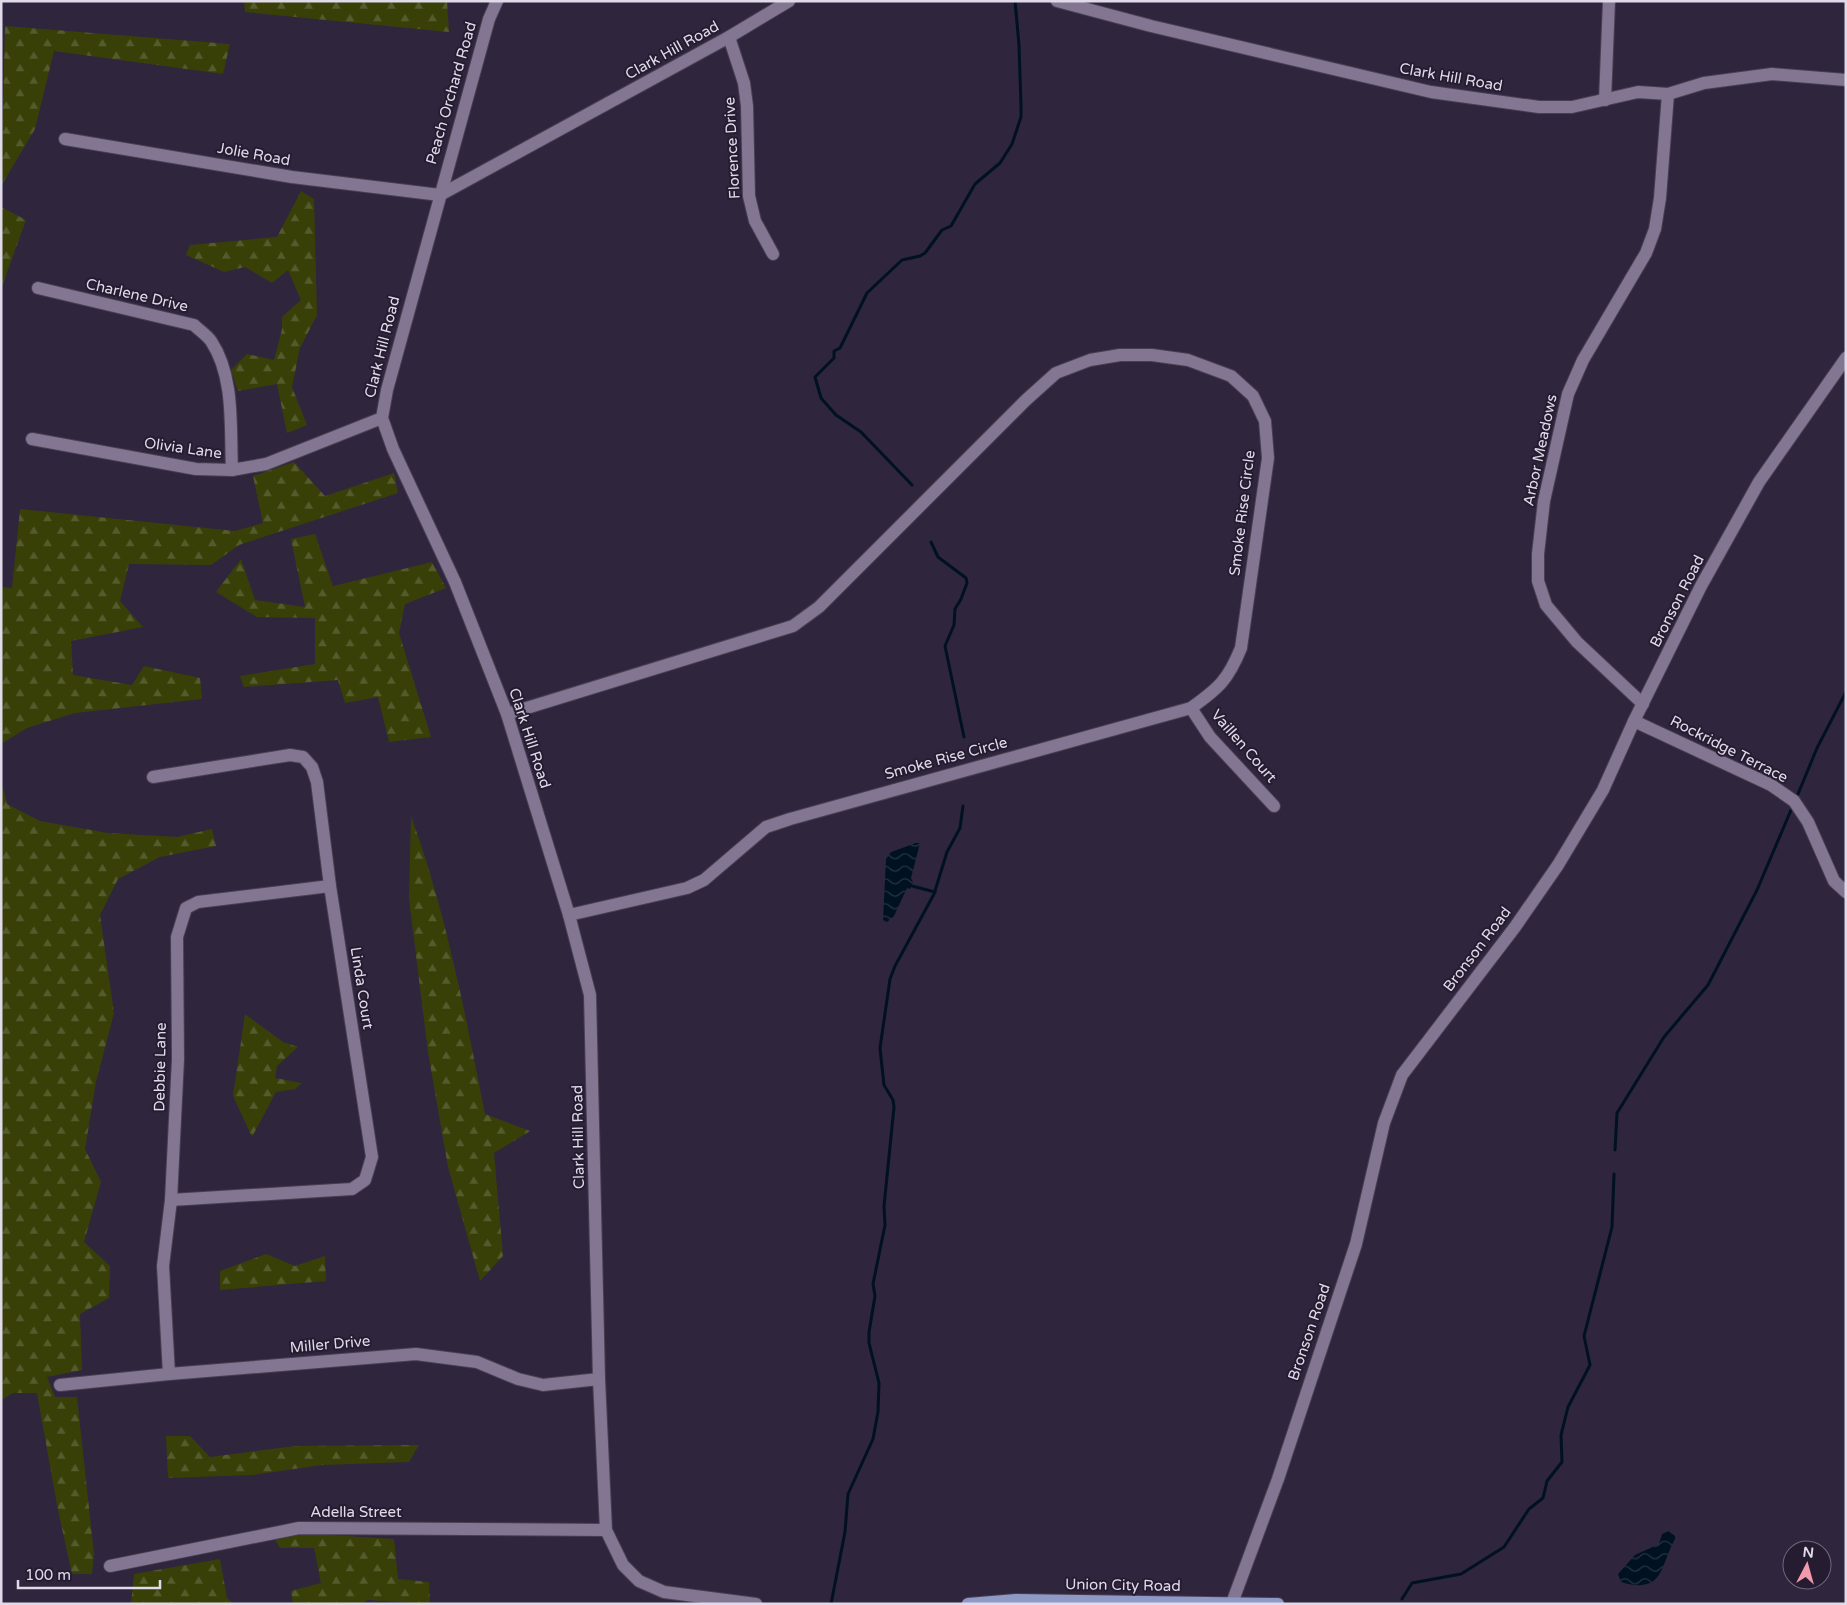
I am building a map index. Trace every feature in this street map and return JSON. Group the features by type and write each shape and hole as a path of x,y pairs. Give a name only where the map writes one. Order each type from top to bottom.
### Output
{"main road":[{"name":"Union City Road","path":"968,1604 1016,1600 1278,1604"}],"street":[{"name":"Peach Orchard Road","path":"440,195 489,19 497,1"},
{"name":"Clark Hill Road","path":"756,1604 664,1592 639,1581 623,1565 606,1530 599,1379 590,995 569,916 507,714 455,582 393,449 382,418 387,390 440,195 729,37 789,1"},
{"name":"Clark Hill Road","path":"1057,1 1160,28 1431,92 1539,107 1572,107 1638,92 1668,94 1704,83 1772,74 1846,80"},
{"path":"1605,100 1609,1"},
{"name":"Florence Drive","path":"729,37 744,83 747,106 749,196 755,221 773,254"},
{"name":"Arbor Meadows","path":"1643,704 1577,642 1546,605 1538,581 1538,554 1544,501 1568,394 1583,360 1646,253 1655,229 1660,198 1668,94"},
{"name":"Jolie Road","path":"65,139 292,178 440,195"},
{"name":"Charlene Drive","path":"38,288 194,325 200,330 210,340 223,368 228,390 232,470"},
{"name":"Smoke Rise Circle","path":"507,714 793,626 819,607 1026,400 1056,374 1090,360 1120,355 1152,355 1188,360 1231,376 1253,396 1265,421 1268,458 1241,648 1233,668 1219,688 1192,708 766,827 704,880 687,888 569,916"},
{"name":"Bronson Road","path":"1232,1603 1278,1479 1356,1244 1384,1123 1402,1075 1515,927 1558,864 1603,790 1634,720 1701,586 1759,482 1846,358"},
{"name":"Olivia Lane","path":"32,438 196,469 232,470 266,464 382,418"},
{"name":"Vaillen Court","path":"1192,708 1210,736 1274,806"},
{"name":"Rockridge Terrace","path":"1634,720 1771,785 1794,801 1808,822 1834,881 1846,892"},
{"name":"Linda Court","path":"154,777 290,755 304,757 312,767 317,782 330,886 372,1157 365,1180 352,1189 170,1200"},
{"name":"Debbie Lane","path":"169,1374 163,1266 170,1200 178,1059 177,937 186,908 198,902 330,886"},
{"name":"Miller Drive","path":"60,1385 169,1374 416,1354 477,1362 518,1379 543,1385 599,1379"},
{"name":"Adella Street","path":"110,1566 299,1528 606,1530"}],"green space":[{"path":"244,1 447,1 449,32 245,12"},
{"path":"5,26 230,44 223,74 54,51 35,129 1,186"},
{"path":"301,191 314,199 317,315 300,348 292,387 307,425 287,433 277,384 238,391 231,370 247,354 274,360 282,329 282,317 301,300 288,270 272,283 245,267 224,272 186,255 190,245 277,237"},
{"path":"1,207 26,220 1,289"},
{"path":"294,462 325,496 394,473 398,493 239,545 211,565 129,564 120,601 143,627 71,641 73,675 132,685 144,666 200,678 202,699 75,713 27,728 1,744 1,587 12,588 20,509 235,531 263,523 253,476"},
{"path":"315,534 333,586 432,562 446,588 405,604 399,633 431,737 389,742 378,697 345,703 338,680 244,687 240,676 315,664 315,618 257,617 216,592 241,559 255,600 305,607 291,539"},
{"path":"1,780 7,804 40,821 108,833 177,837 212,829 216,846 160,857 118,879 100,915 114,1013 96,1082 85,1149 101,1182 84,1242 110,1266 109,1298 80,1314 82,1370 47,1377 55,1397 77,1397 94,1554 92,1574 72,1574 57,1505 37,1393 13,1393 1,1400"},
{"path":"411,816 445,926 485,1114 530,1131 494,1153 503,1256 480,1281 448,1167 428,1052 409,899"},
{"path":"245,1014 283,1042 298,1047 277,1066 275,1078 302,1083 295,1089 276,1092 252,1137 233,1096"},
{"path":"266,1254 295,1266 325,1256 326,1281 220,1290 220,1271"},
{"path":"166,1436 190,1436 210,1457 296,1446 419,1445 409,1462 322,1465 252,1475 168,1478"},
{"path":"299,1533 394,1539 398,1579 429,1582 430,1604 368,1600 360,1604 293,1604 291,1591 321,1583 314,1548 280,1548 275,1540"},
{"path":"220,1559 227,1598 234,1604 131,1604 134,1574"}],"water":[{"path":"920,843 911,878 913,882 910,889 907,888 894,916 887,922 883,920 886,859 891,852"},
{"path":"1669,1531 1675,1536 1675,1539 1659,1575 1653,1581 1646,1584 1635,1585 1621,1582 1618,1574 1635,1555 1659,1544 1662,1534"}],"waterway":[{"path":"912,485 861,432 836,415 821,398 815,377 834,358 834,351 840,348 867,293 902,260 925,253 942,230 951,226 975,184 1000,163 1012,144 1021,117 1019,45 1015,1"},
{"path":"931,542 938,557 966,578 967,583 955,609 954,625 945,646 964,737"},
{"path":"1798,794 1817,748 1846,692"},
{"path":"831,1604 845,1532 848,1494 873,1439 878,1412 879,1383 869,1343 869,1332 875,1296 873,1284 885,1225 884,1206 894,1107 893,1100 884,1085 880,1048 890,979 895,966 934,894 947,852 960,828 963,806"},
{"path":"1615,1150 1617,1113 1664,1037 1708,985 1757,890 1791,810"},
{"path":"912,886 935,892"},
{"path":"1402,1599 1412,1583 1461,1574 1504,1547 1529,1509 1543,1498 1547,1481 1562,1462 1561,1435 1568,1407 1590,1365 1584,1336 1612,1227 1614,1174"}]}
